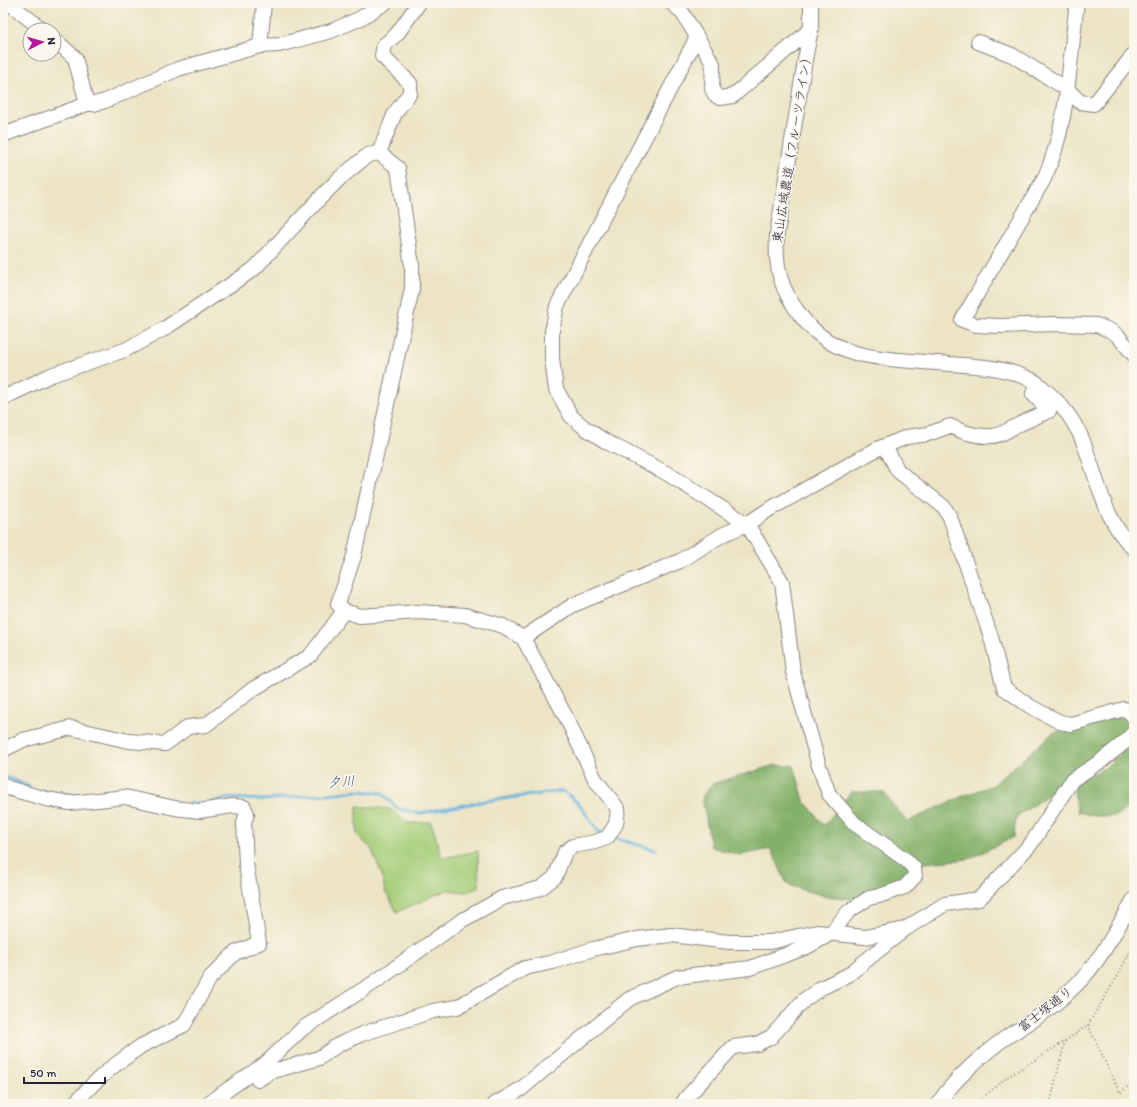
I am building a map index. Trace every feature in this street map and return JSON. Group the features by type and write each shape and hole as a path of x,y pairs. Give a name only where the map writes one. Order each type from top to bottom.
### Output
{"street":[{"path":"9,3 33,22"},
{"path":"260,46 264,3"},
{"path":"3,135 87,104 105,101 178,69 260,46 279,45 331,31 359,19 385,3"},
{"path":"379,153 395,112 410,93 410,83 382,56 384,44 397,34 419,3"},
{"path":"672,3 682,12 713,64 712,89 715,95 720,98 733,96 811,29"},
{"name":"東山広域農道（フルーツライン）","path":"811,3 811,29 804,60 777,234 776,253 778,273 784,291 807,325 839,348 859,355 879,358 993,367 1012,372 1039,385 1052,395 1077,427 1108,511 1124,540 1134,549"},
{"path":"1077,3 1067,89 1060,130 1052,161 1044,179 962,320 976,325 1000,326 1054,324 1096,325 1113,332 1134,355"},
{"path":"495,1104 521,1088 629,999 676,977 750,968 807,947 830,934 849,911 869,898 879,896 905,886 915,876 914,868 906,860 855,824 829,794 819,766 793,672 782,582 747,524 668,474 605,441 585,428 571,416 556,389 552,358 552,330 557,306 697,37"},
{"path":"978,42 1012,55 1067,89 1080,102 1094,104 1134,54"},
{"path":"62,46 75,58 87,104"},
{"path":"3,398 51,375 125,350 164,329 254,269 340,178 368,155 379,153 398,168 412,266 412,289 354,556 338,604 344,612 360,616 419,612 465,615 503,626 523,638 567,719 595,779 618,810 616,824 607,838 573,846 565,852 555,877 541,888 502,898 461,921 375,982 302,1029 265,1064 228,1091 211,1101 210,1104"},
{"path":"523,638 573,605 680,561 722,535 747,524 768,510 877,449 907,437 928,434 950,426 963,432 992,436 1002,434 1049,411 1033,394 1039,385"},
{"path":"885,446 898,471 944,507 950,517 991,637 1004,688 1031,707 1060,722 1071,724 1124,709 1130,712 1134,718"},
{"path":"3,750 23,740 71,728 129,741 165,744 188,727 206,725 253,689 310,656 344,612"},
{"path":"682,1104 733,1047 758,1044 771,1037 804,1000 821,988 848,975 905,929 945,904 979,899 1031,844 1072,780 1101,761 1126,741 1134,732"},
{"path":"3,785 8,788 46,799 70,803 124,797 175,808 199,811 233,806 244,807 247,814 244,822 246,864 259,943 235,953 210,978 184,1025 141,1046 111,1068 74,1104"},
{"name":"富士塚通り","path":"938,1104 979,1058 1052,1007 1083,978 1120,924 1134,899"},
{"path":"228,1091 234,1096 270,1072 319,1058 338,1045 362,1034 433,1011 457,1007 525,968 553,962 593,949 637,939 671,935 729,942 770,942 817,932 865,937 905,929"}],"path":[{"path":"979,1104 980,1100 1006,1078 1088,1025 1117,978 1134,944"},
{"path":"1088,1025 1120,1092 1134,1082"},
{"path":"1050,1104 1065,1041"}],"green space":[{"path":"1127,717 1127,730 1114,744 1076,769 1050,793 1016,817 1014,837 969,859 924,863 890,887 851,899 826,896 787,884 771,849 740,855 711,847 702,797 712,784 775,765 794,766 804,800 824,826 851,792 883,792 907,822 963,796 993,785 1053,733 1108,718"},
{"path":"1134,739 1134,803 1117,816 1095,816 1078,812 1074,791 1077,781 1105,768"},
{"path":"357,806 390,809 407,823 431,822 442,858 478,851 479,888 466,892 447,890 397,912 385,891 381,872 371,848 357,835"}],"waterway":[{"name":"夕川","path":"3,776 30,787"},
{"name":"夕川","path":"43,791 55,793"},
{"name":"夕川","path":"209,803 231,798 262,800 359,791 382,793 398,809 420,813 486,801 563,791 578,803 598,831 605,834"},
{"name":"夕川","path":"60,794 81,795"},
{"name":"夕川","path":"189,803 203,804"},
{"name":"夕川","path":"611,837 656,850"}]}
